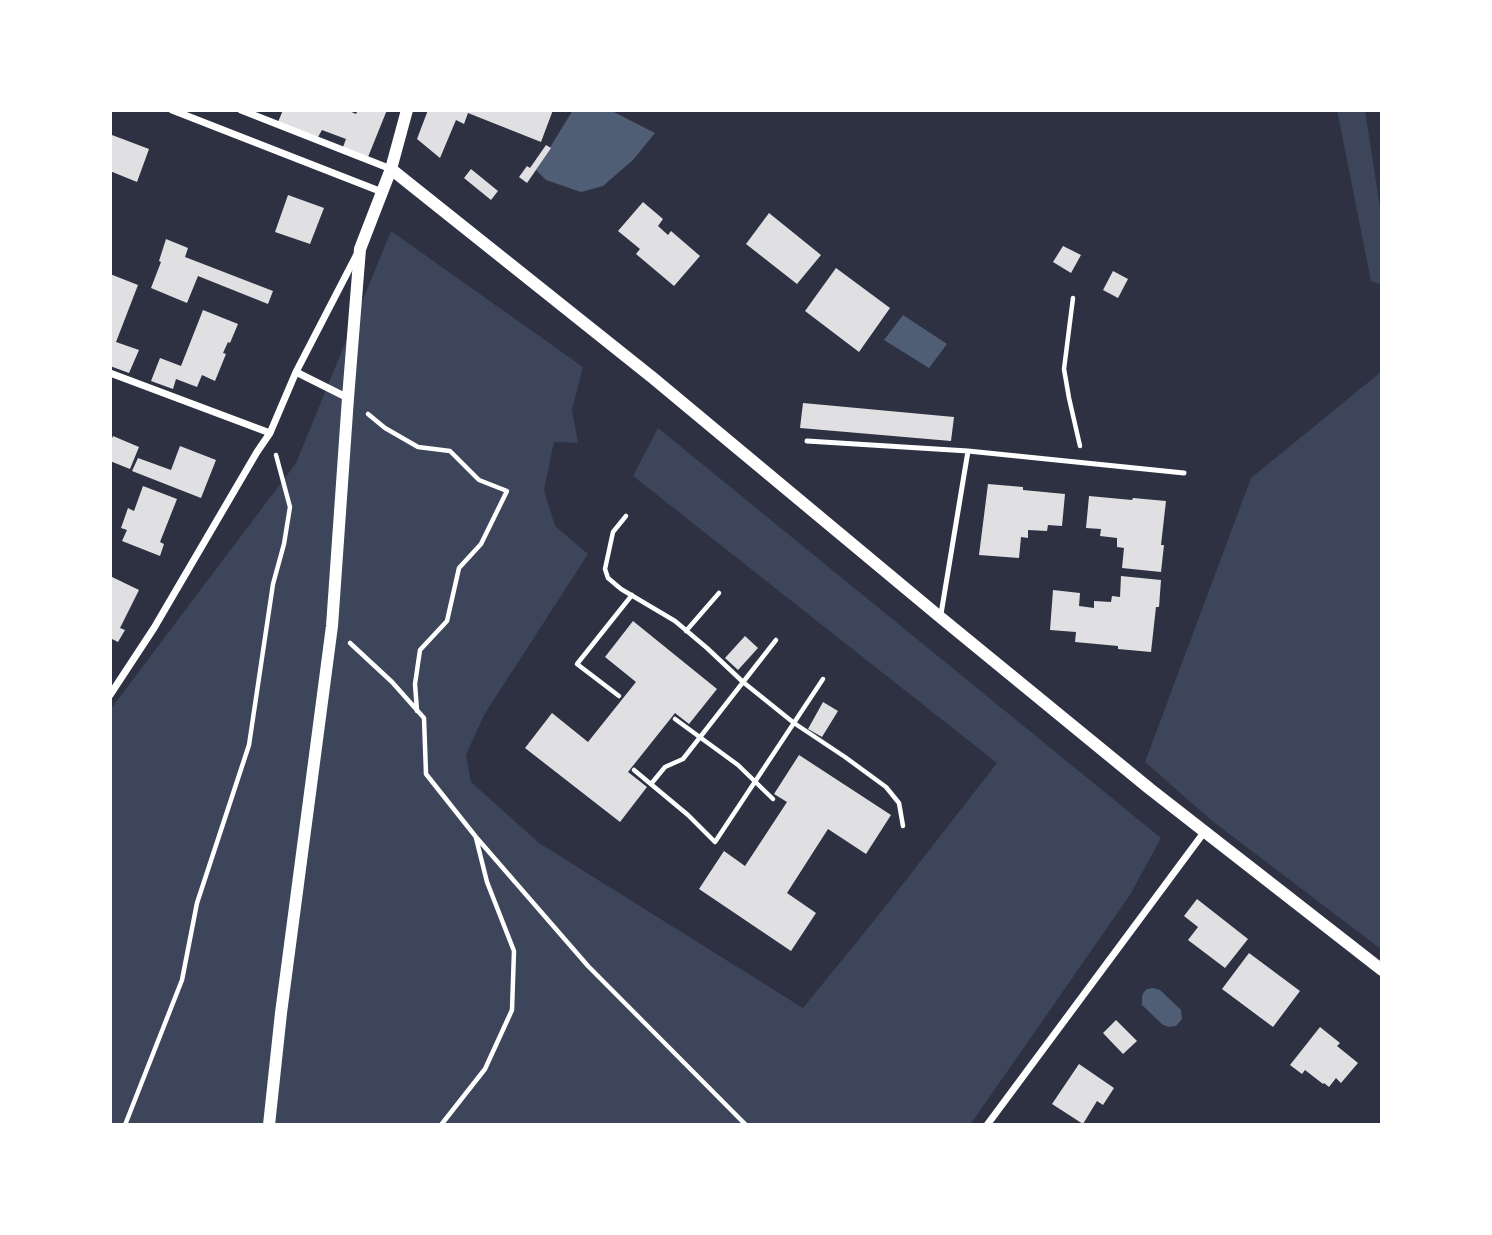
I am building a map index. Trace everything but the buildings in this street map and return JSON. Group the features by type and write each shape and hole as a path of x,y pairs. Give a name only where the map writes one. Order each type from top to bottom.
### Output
{"street":[{"path":"172,110 382,192"},
{"path":"241,110 391,169 632,361 1150,789 1382,970"},
{"path":"110,695 154,628 270,433 296,372 360,249 391,169 407,110"},
{"path":"269,1125 332,626 360,249"},
{"path":"296,372 348,398"},
{"path":"110,373 270,433"},
{"path":"987,1125 1205,831"}],"lane":[{"path":"807,442 968,452 1184,473"},
{"path":"940,617 968,452"}],"path":[{"path":"1073,298 1064,369 1083,463"},
{"path":"348,398 385,428 418,447 450,451 479,480 507,492 481,544 459,568 447,621 420,650 415,684 417,711"},
{"path":"125,1125 182,980 197,903 249,746 273,584 284,544 290,507 275,450 263,443"},
{"path":"626,516 613,532 605,569 608,578 674,621 794,723 886,787 899,803 903,826"},
{"path":"687,631 719,593"},
{"path":"619,695 577,664 632,595"},
{"path":"332,626 392,682 424,718 426,774 476,837 588,965 746,1125"},
{"path":"651,784 665,767 683,759 776,640"},
{"path":"634,770 688,815 715,842 823,679"},
{"path":"675,719 738,765 773,799"},
{"path":"441,1125 485,1069 512,1010 514,951 487,882 476,837"}],"shaded area":[{"path":"573,110 610,110 655,133 633,160 603,186 581,192 546,180 536,170"},
{"path":"1337,110 1365,110 1382,220 1382,285 1371,281"},
{"path":"391,231 583,367 572,410 578,443 554,442 544,490 555,526 588,554 484,715 466,755 471,782 539,843 803,1008 997,763 633,476 658,428 1161,838 1130,895 970,1125 110,1125 110,710 296,463"},
{"path":"903,315 947,344 929,368 884,340"},
{"path":"1382,371 1382,950 1211,820 1145,762 1251,478"},
{"path":"1153,988 1160,990 1181,1010 1182,1019 1176,1026 1163,1025 1142,1005 1144,992"}]}
